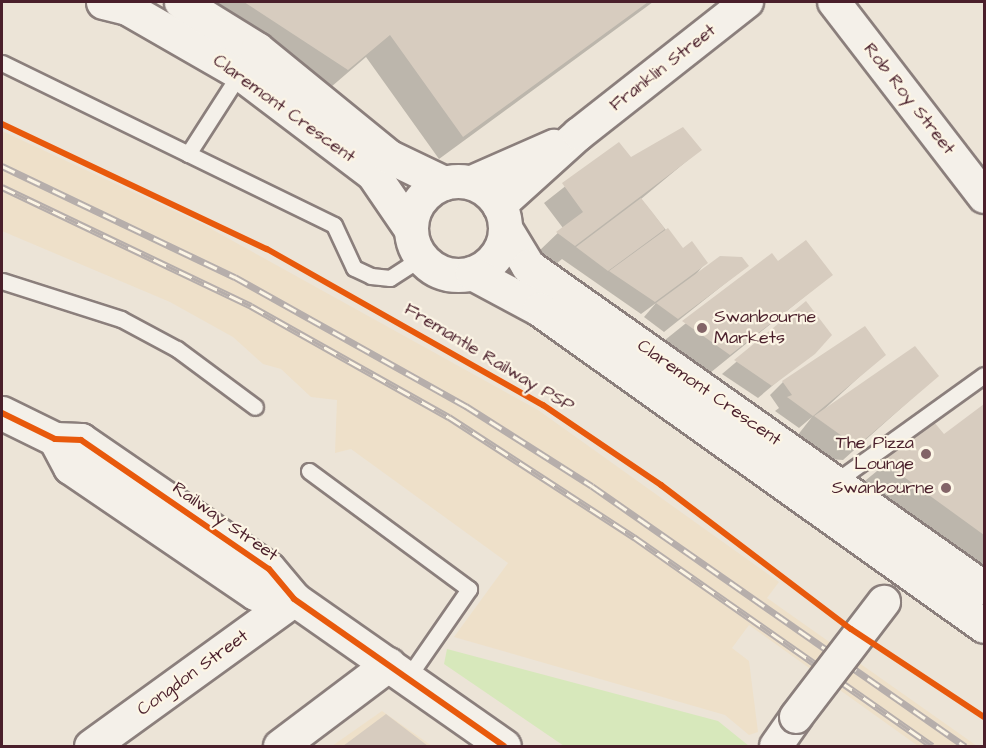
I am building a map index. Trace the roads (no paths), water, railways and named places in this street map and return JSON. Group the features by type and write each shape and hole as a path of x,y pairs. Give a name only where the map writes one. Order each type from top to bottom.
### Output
{"main road":[{"name":"Claremont Crescent","path":"104,2 127,8 240,73 373,174 416,243"},
{"name":"Claremont Crescent","path":"181,2 256,49 388,156 457,183"},
{"path":"457,183 502,217 496,256 472,273 444,273 416,243 420,200 457,183"},
{"name":"Claremont Crescent","path":"502,217 528,266 835,482 984,626"},
{"name":"Claremont Crescent","path":"472,273 539,309 917,560 984,588"},
{"path":"2,413 55,439 70,467 255,593 294,599 504,747"},
{"name":"Congdon Street","path":"91,747 294,599"},
{"path":"280,747 399,671"}],"street":[{"name":"Franklin Street","path":"502,217 579,134 747,2"},
{"name":"Rob Roy Street","path":"834,2 984,197"},
{"name":"Franklin Street","path":"457,183 579,134"},
{"path":"776,747 796,717 917,560"}],"lane":[{"path":"2,63 334,225 354,268 390,279 416,243"},
{"path":"188,154 240,73"},
{"path":"2,281 121,319 177,349 255,407"},
{"path":"835,482 984,375"},
{"path":"309,471 469,589 399,671"}],"railway":[{"path":"2,166 235,277 466,406 592,486 965,746"},
{"path":"2,187 251,306 449,417 634,537 932,746"}],"place":[{"name":"Swanbourne Markets","path":"702,328"},
{"name":"The Pizza Lounge","path":"926,454"},
{"name":"Swanbourne","path":"946,488"}]}
